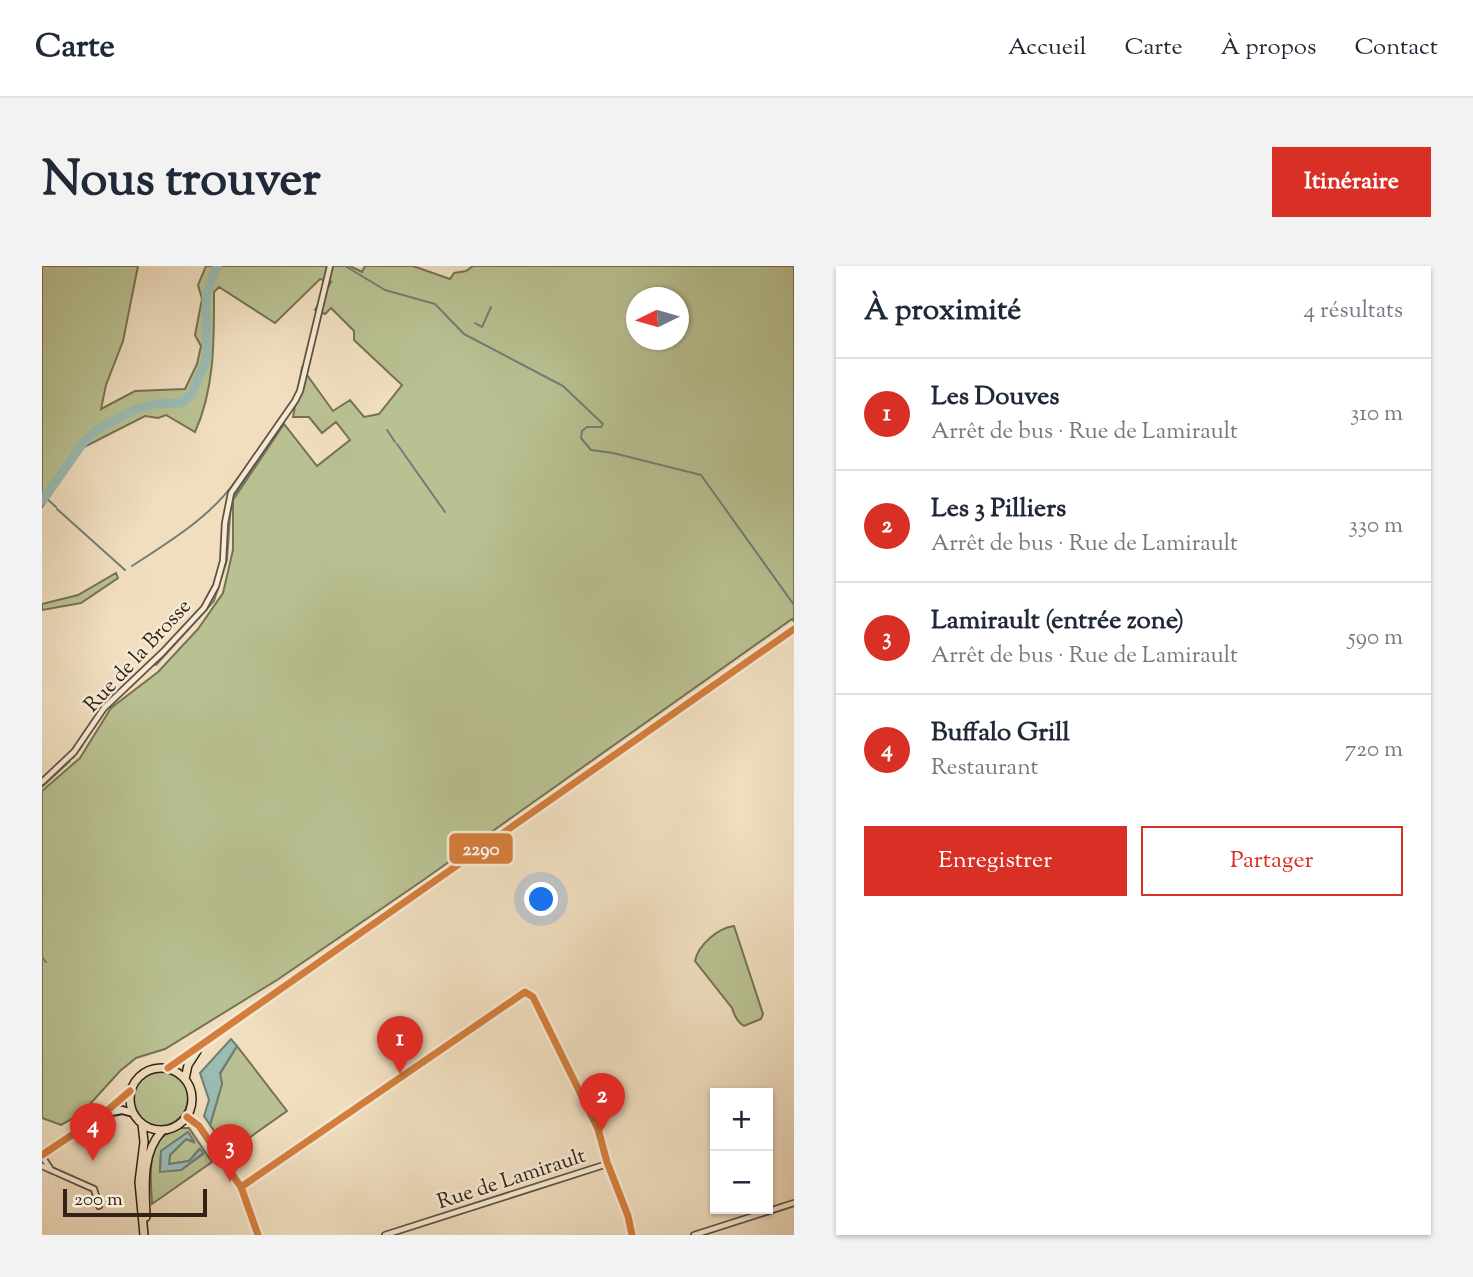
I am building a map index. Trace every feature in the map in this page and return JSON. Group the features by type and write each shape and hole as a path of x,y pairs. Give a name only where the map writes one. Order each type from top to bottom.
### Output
{"main road":[{"path":"42,1155 102,1115 130,1091 141,1075 149,1070 168,1068 199,1048 794,629"},
{"path":"185,1079 188,1066 199,1048"},
{"path":"146,1235 146,1168 152,1142 162,1131 178,1125 187,1117 192,1098 185,1079 168,1068"},
{"path":"130,1091 132,1113 142,1124 162,1131"},
{"path":"102,1115 116,1110 132,1113"},
{"path":"142,1124 144,1142 139,1182 146,1235"},
{"path":"42,1147 52,1148"}],"street":[{"name":"Rue de la Brosse","path":"42,782 74,752 104,708 163,652 204,608 216,586 223,561 225,523 231,493 300,391 330,266"},
{"name":"Rue de Lamirault","path":"241,1187 525,992 533,997 598,1129 607,1162 384,1235"},
{"path":"187,1117 199,1126 241,1187 258,1235"},
{"path":"42,1155 51,1171"},
{"path":"607,1162 628,1216 632,1235"},
{"path":"42,1166 94,1189 99,1206"},
{"path":"694,1235 794,1203"}],"green space":[{"path":"42,266 138,266 123,341 106,385 101,409 135,391 185,389 197,364 201,346 195,335 202,299 198,285 206,266 350,266 362,272 365,266 413,266 450,279 454,273 466,271 473,266 794,266 794,621 792,619 422,881 277,980 165,1049 136,1058 120,1071 81,1114 61,1125 42,1118 42,791 80,758 111,708 158,672 198,629 223,593 233,550 233,500 284,424 317,466 350,440 336,422 322,433 309,417 293,417 302,368 333,411 350,400 364,417 379,414 402,385 354,340 354,331 331,308 325,314 315,310 331,282 320,279 275,323 219,287 214,292 210,381 195,432 166,415 158,418 145,416 84,447 42,507"},
{"path":"116,573 118,578 81,603 42,610 42,604 78,595"},
{"path":"734,926 763,1014 761,1019 744,1026 695,961 700,949 710,938"},
{"path":"237,1046 287,1111 229,1152 210,1125 222,1084 220,1074"},
{"path":"155,1070 165,1070 180,1078 186,1087 186,1109 180,1118 165,1126 155,1126 137,1114 132,1103 132,1093 144,1075"},
{"path":"181,1128 189,1128 212,1162 152,1204 151,1170 154,1152 161,1138","holes":["188,1133 193,1142 186,1139 170,1155 169,1164 189,1161 199,1149 203,1154 181,1170 160,1171 161,1151"]}],"water":[{"path":"231,1039 237,1046 220,1073 222,1084 210,1125 204,1116 209,1100 200,1073"},
{"path":"188,1132 194,1141 186,1139 170,1155 169,1164 189,1161 200,1149 203,1153 181,1170 160,1172 161,1151"}],"waterway":[{"path":"42,501 83,443 97,430 136,409 156,404 181,403 191,395 207,359 206,296 217,266"},
{"path":"345,266 385,290 435,304 464,334 563,386 603,424 601,427 587,427 582,431 581,438 591,450 701,475 794,605"},
{"path":"475,323 482,327 491,307"},
{"path":"232,499 281,426"},
{"path":"387,430 395,442"},
{"path":"397,444 445,512"},
{"path":"132,566 202,517 227,493 237,479"},
{"path":"45,497 56,507"},
{"path":"156,665 214,601 227,560 231,503"},
{"path":"57,509 125,570"},
{"path":"73,758 82,746"},
{"path":"42,787 70,761"},
{"path":"42,957 46,962"}],"transit line":[{"name":"2290","path":"168,1068 794,629"},
{"name":"2290","path":"241,1187 525,992 533,997 598,1129 632,1235"},
{"name":"2290","path":"42,1155 102,1115 130,1091"},
{"name":"2290","path":"187,1117 199,1126 241,1187 258,1235"}],"place":[{"name":"Les Douves","path":"400,1074"},
{"name":"Les 3 Pilliers","path":"602,1131"},
{"name":"Buffalo Grill","path":"93,1161"},
{"name":"Lamirault (entrée zone)","path":"230,1182"}]}
